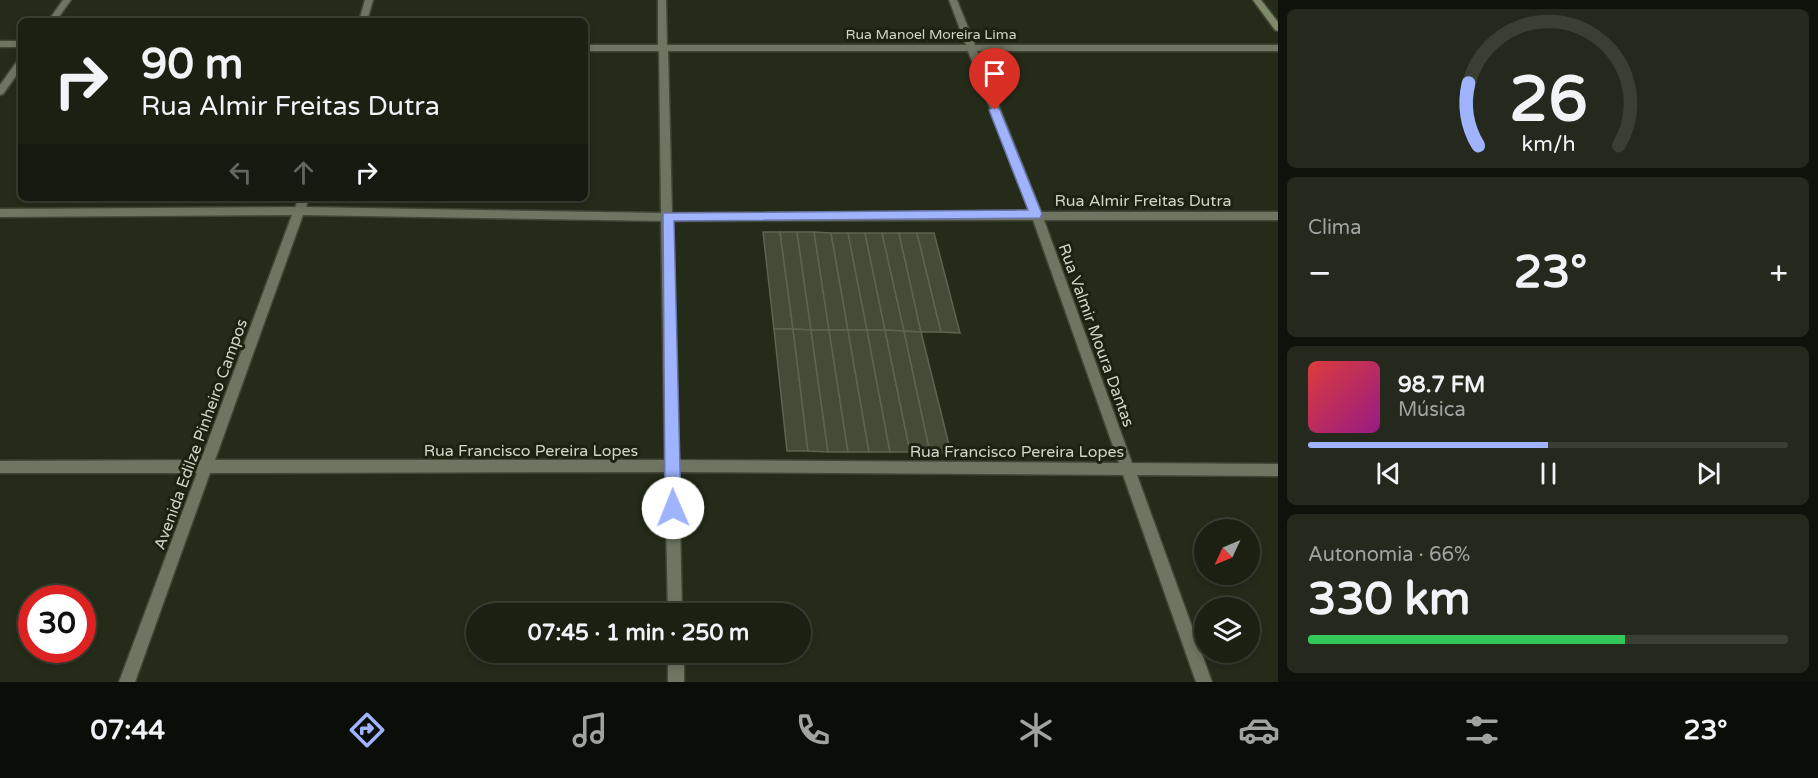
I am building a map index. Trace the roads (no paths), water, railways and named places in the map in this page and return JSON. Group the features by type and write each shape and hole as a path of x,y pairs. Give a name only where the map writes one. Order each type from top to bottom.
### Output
{"street":[{"path":"54,18 68,0"},
{"path":"364,18 369,0"},
{"path":"662,0 661,48 668,217 675,603"},
{"name":"Rua Valmir Moura Dantas","path":"953,0 1036,214 1204,682"},
{"path":"1257,0 1278,28"},
{"path":"0,44 18,44"},
{"name":"Rua Manoel Moreira Lima","path":"588,48 1278,48"},
{"path":"0,92 18,66"},
{"name":"Rua Almir Freitas Dutra","path":"0,213 302,204 668,217 1036,214 1278,216"},
{"name":"Avenida Edilze Pinheiro Campos","path":"127,682 302,204"},
{"name":"Rua Francisco Pereira Lopes","path":"0,467 1127,467 1278,470"},
{"path":"676,663 676,682"}]}
